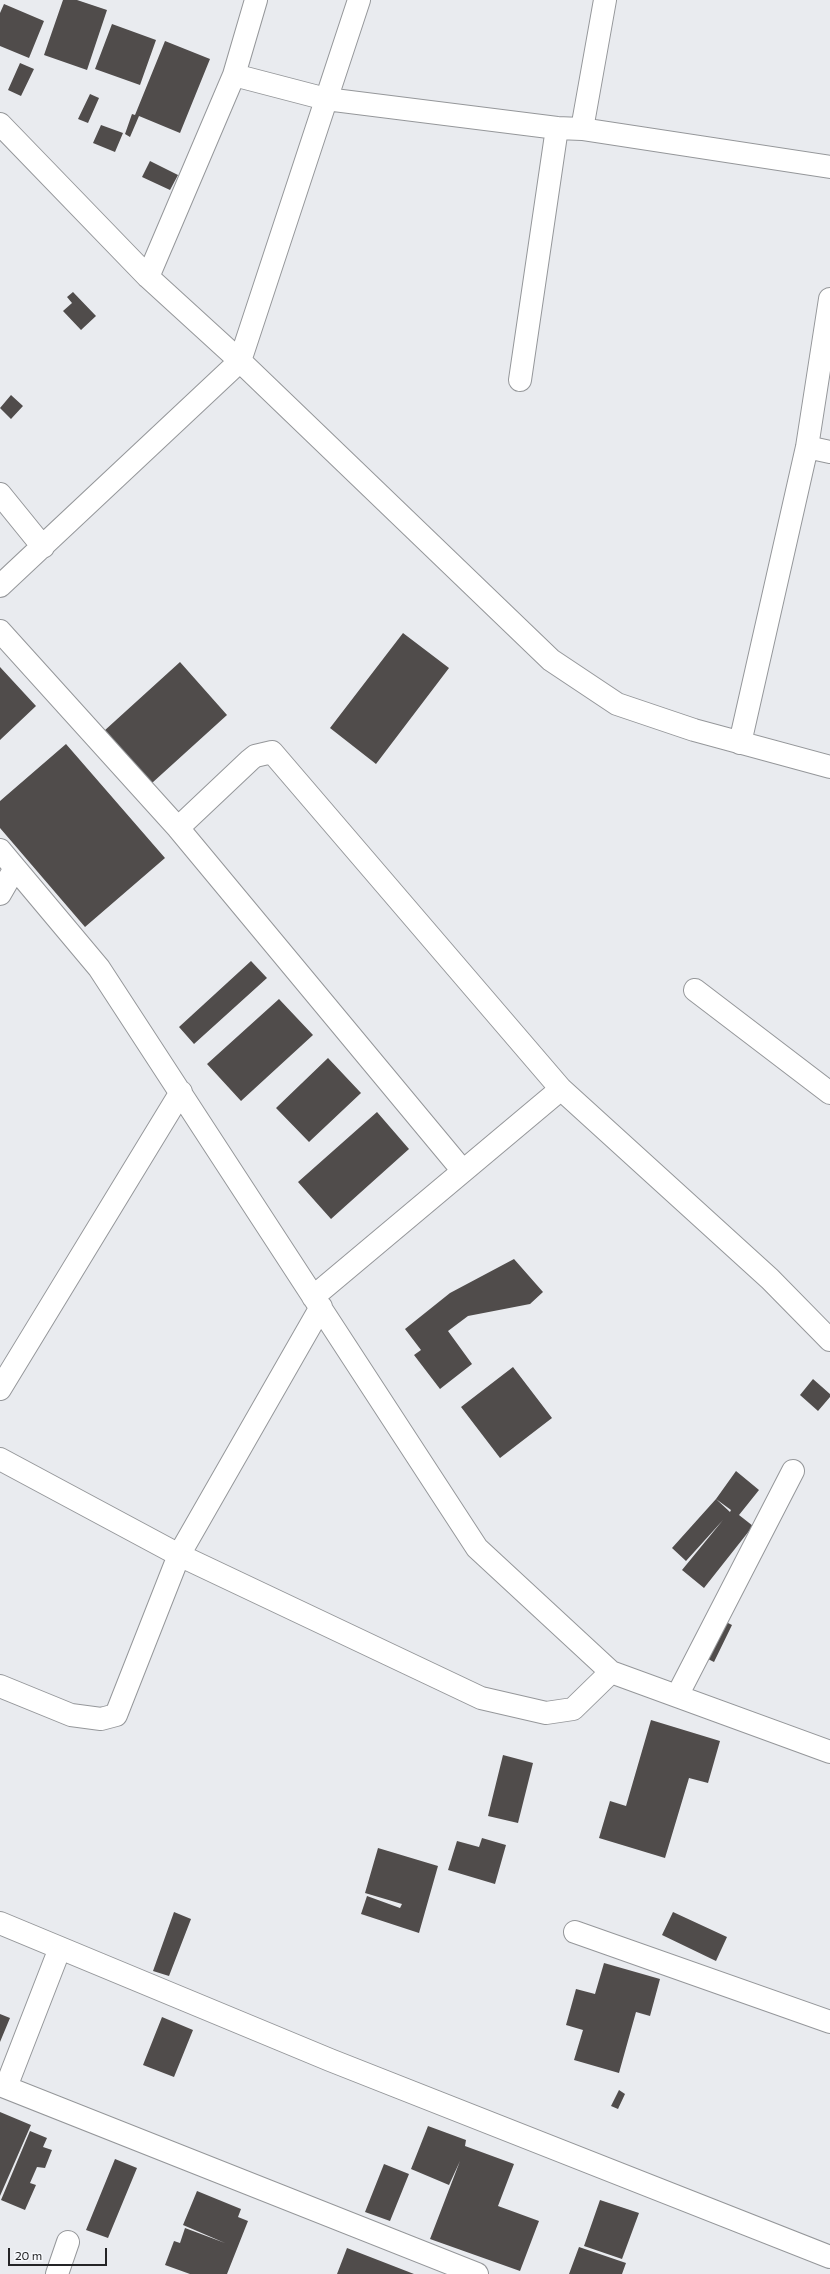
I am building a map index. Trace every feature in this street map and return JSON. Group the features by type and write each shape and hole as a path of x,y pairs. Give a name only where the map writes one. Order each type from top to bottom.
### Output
{"street":[{"path":"148,277 234,74 256,0"},
{"path":"0,586 240,361 359,0"},
{"path":"582,129 605,0"},
{"path":"234,74 326,99 558,128 582,129 830,167"},
{"path":"0,124 148,277 240,361 552,660 617,704 694,730 830,767"},
{"path":"520,380 558,128"},
{"path":"740,743 807,448 830,299"},
{"path":"807,448 830,452"},
{"path":"0,494 42,547"},
{"path":"0,631 178,828 463,1171"},
{"path":"178,828 250,760 256,756 272,752 561,1089 770,1279 830,1340"},
{"path":"0,850 99,968 477,1548 612,1672 830,1752"},
{"path":"0,894 15,868"},
{"path":"695,990 830,1093"},
{"path":"0,1686 71,1716 101,1719 116,1715 178,1555 317,1302 463,1171 561,1089"},
{"path":"0,1389 181,1092"},
{"path":"0,1459 178,1555 481,1698 546,1713 572,1709 612,1672"},
{"path":"677,1696 793,1472"},
{"path":"0,1923 330,2060 830,2257"},
{"path":"575,1932 830,2022"},
{"path":"60,1948 3,2086 477,2274"},
{"path":"57,2274 68,2242"}],"building":[{"path":"63,0 77,0 107,10 87,70 44,55"},
{"path":"4,4 44,21 29,58 0,46 0,13"},
{"path":"112,24 156,40 140,85 95,69"},
{"path":"165,41 210,59 180,133 139,116 130,137 125,134 132,114 135,115"},
{"path":"20,63 34,69 21,96 8,90"},
{"path":"90,94 99,98 88,123 78,119"},
{"path":"101,125 123,133 115,152 93,143"},
{"path":"150,161 178,175 170,190 142,177"},
{"path":"73,292 96,316 81,330 63,311 72,303 67,297"},
{"path":"11,395 23,406 11,419 0,408"},
{"path":"403,633 449,668 376,764 330,728"},
{"path":"180,662 227,715 152,783 104,731"},
{"path":"0,667 36,706 0,740"},
{"path":"66,744 165,858 85,927 0,828 0,801"},
{"path":"251,961 267,978 194,1044 179,1027"},
{"path":"279,999 313,1035 241,1101 207,1064"},
{"path":"328,1058 361,1093 309,1142 276,1108"},
{"path":"377,1112 409,1149 331,1219 298,1182"},
{"path":"514,1259 543,1292 530,1304 468,1316 448,1331 472,1364 440,1389 414,1355 421,1350 405,1329 450,1293"},
{"path":"513,1367 552,1418 500,1458 461,1407"},
{"path":"813,1379 830,1394 830,1397 818,1411 800,1395"},
{"path":"736,1471 759,1490 739,1515 753,1526 704,1588 682,1570 723,1520 686,1561 672,1548 716,1499","holes":["716,1499 731,1510 730,1512"]},
{"path":"718,1618 732,1625 714,1662 700,1655"},
{"path":"651,1720 720,1741 708,1783 689,1778 665,1858 599,1838 610,1801 626,1806"},
{"path":"503,1755 533,1763 518,1823 488,1816"},
{"path":"482,1838 506,1845 495,1884 448,1870 457,1841 479,1847"},
{"path":"378,1848 438,1866 419,1933 361,1914 367,1896 400,1908 402,1904 365,1893"},
{"path":"174,1912 191,1919 169,1976 153,1971"},
{"path":"673,1912 727,1937 716,1961 662,1935"},
{"path":"604,1963 660,1979 650,2016 636,2012 619,2073 574,2060 583,2030 566,2025 576,1989 595,1994"},
{"path":"0,2014 10,2018 0,2042"},
{"path":"162,2017 193,2030 174,2077 143,2065"},
{"path":"619,2090 625,2094 618,2109 611,2106"},
{"path":"0,2112 31,2125 0,2196"},
{"path":"428,2126 466,2140 465,2146 514,2164 498,2206 539,2221 520,2271 430,2239 460,2161 449,2185 411,2169"},
{"path":"30,2131 47,2138 43,2147 52,2150 45,2168 37,2167 30,2183 36,2185 25,2210 1,2200"},
{"path":"115,2159 137,2168 108,2238 86,2230"},
{"path":"384,2164 409,2174 390,2221 365,2212"},
{"path":"197,2191 241,2209 238,2217 248,2221 227,2274 190,2274 165,2265 174,2241 180,2243 185,2228 225,2243 183,2225"},
{"path":"600,2200 639,2213 622,2259 584,2246"},
{"path":"579,2247 626,2263 622,2274 569,2274"},
{"path":"347,2248 414,2274 337,2274"}]}
